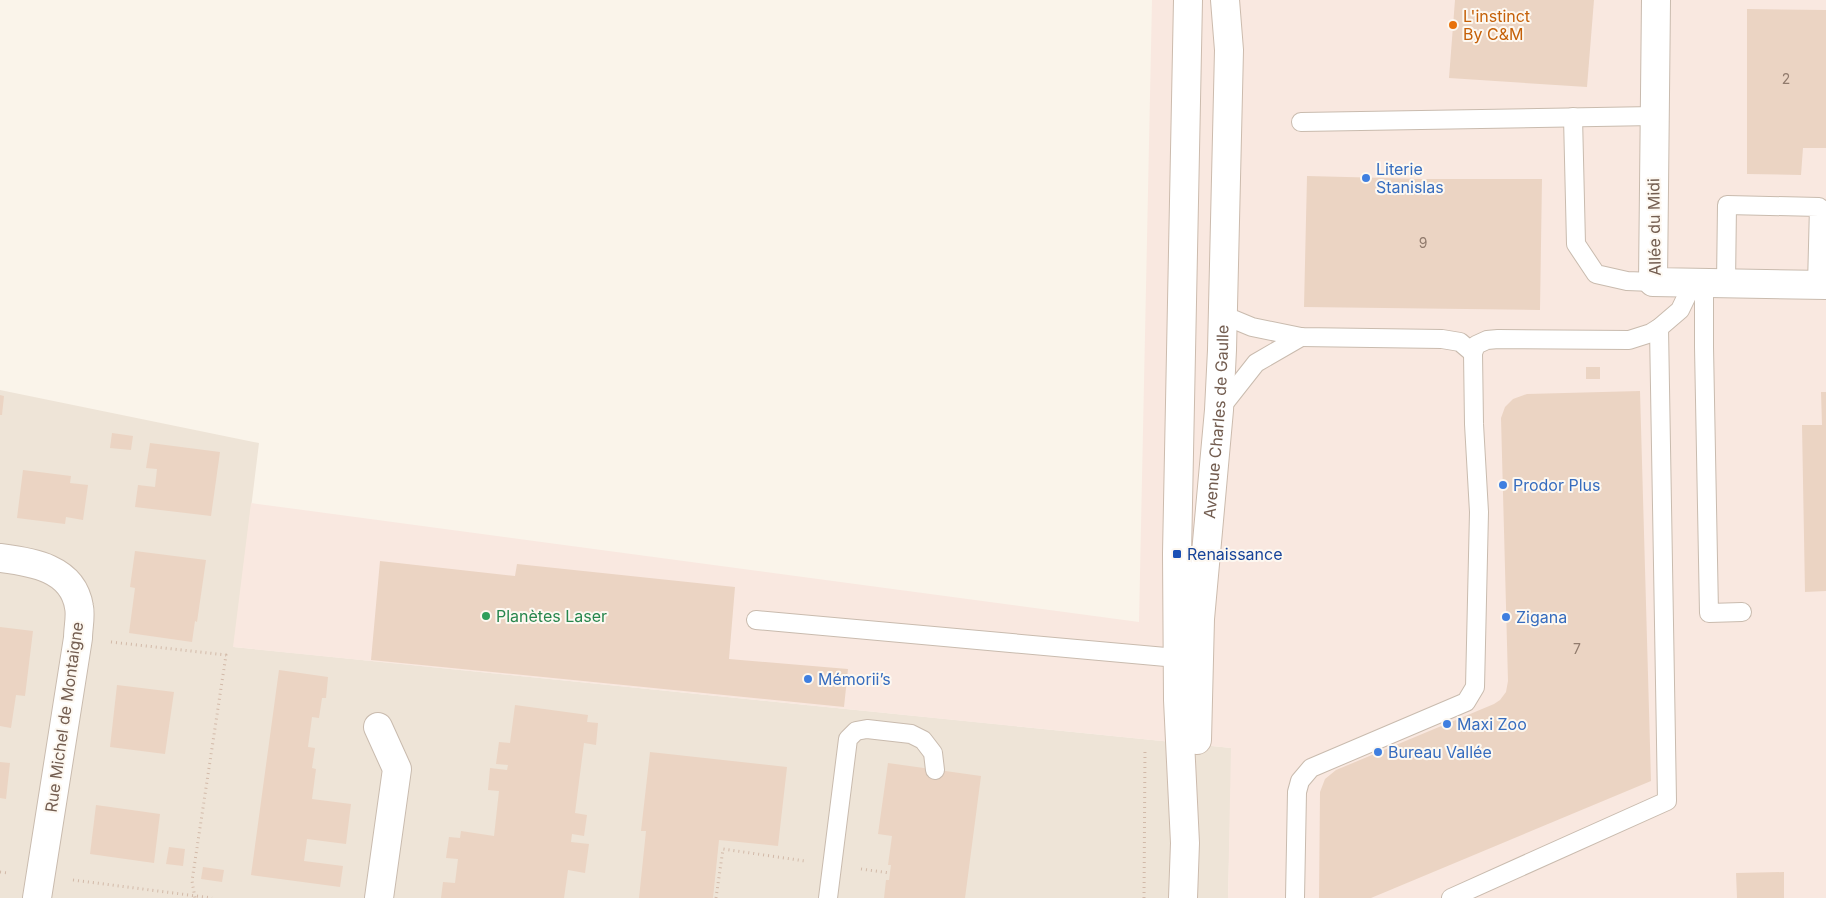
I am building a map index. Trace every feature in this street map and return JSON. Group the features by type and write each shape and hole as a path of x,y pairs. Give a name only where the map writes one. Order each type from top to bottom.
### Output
{"main road":[{"name":"Avenue Charles de Gaulle","path":"1183,898 1185,843 1196,755 1177,554 1188,0"},
{"name":"Avenue Charles de Gaulle","path":"1188,659 1207,525 1219,410 1229,50 1225,0"},
{"name":"Allée du Midi","path":"1656,0 1653,282 1822,285"},
{"path":"1186,108 1201,140 1197,263 1202,286 1211,302 1223,315"},
{"name":"Rue Michel de Montaigne","path":"0,558 28,562 55,571 72,588 79,606 78,638 38,886"},
{"path":"378,727 397,769 379,898"}],"lane":[{"path":"1301,122 1654,116"},
{"path":"1573,117 1576,244 1596,274 1627,281 1653,282"},
{"path":"1742,612 1709,613 1704,347 1708,283 1727,205 1819,207 1822,285"},
{"path":"1295,898 1297,792 1300,781 1311,768 1466,702 1476,687 1478,512 1473,353 1476,345 1487,340 1630,340 1659,328 1708,283"},
{"path":"1223,315 1252,327 1301,336 1442,339 1460,342 1473,353"},
{"path":"1451,898 1667,801 1659,328"},
{"path":"1219,410 1256,363 1301,336"},
{"path":"756,620 1188,659"},
{"path":"828,898 848,739 856,731 867,729 911,734 922,740 933,753 935,770"}],"path":[{"path":"78,638 226,655 192,880 195,897"},
{"path":"718,848 890,873"},
{"path":"716,898 723,849"},
{"path":"0,872 38,886 212,898"}],"shaded area":[{"path":"1152,0 1826,0 1826,898 1228,898 1231,748 233,647 251,503 1139,622"},
{"path":"0,390 259,443 234,647 1232,748 1228,898 0,898"}],"building":[{"path":"1455,0 1594,0 1587,87 1449,78"},
{"path":"1747,9 1826,10 1826,148 1803,148 1801,175 1747,174"},
{"path":"1307,176 1542,179 1540,310 1304,307"},
{"path":"1586,367 1600,367 1600,379 1586,379"},
{"path":"1640,391 1651,781 1371,898 1319,898 1320,792 1325,779 1336,770 1494,704 1506,692 1508,681 1501,418 1505,407 1513,399 1527,394"},
{"path":"1821,392 1826,392 1826,591 1805,592 1802,425 1822,425"},
{"path":"0,395 4,396 2,415 0,415"},
{"path":"112,433 133,436 131,450 110,448"},
{"path":"150,443 220,452 211,516 135,507 138,485 155,487 157,469 146,468"},
{"path":"23,470 71,476 70,483 88,485 83,520 66,517 65,524 17,518"},
{"path":"135,551 206,560 197,622 195,621 192,642 129,633 135,588 130,587"},
{"path":"380,561 515,576 517,564 735,587 729,659 848,669 844,707 371,660"},
{"path":"0,627 33,631 25,696 16,695 11,728 0,726"},
{"path":"279,670 328,677 326,698 322,698 319,718 312,717 308,747 315,748 312,768 316,769 312,799 351,804 346,844 307,839 304,861 343,866 340,887 251,875"},
{"path":"117,685 174,692 165,754 110,747"},
{"path":"515,705 588,715 587,722 598,723 596,745 584,743 575,813 587,815 584,836 572,834 571,842 589,844 585,873 568,870 564,898 441,898 443,882 455,883 458,859 446,858 449,837 460,838 461,831 494,836 499,791 488,790 490,768 507,770 508,765 496,764 499,742 510,743"},
{"path":"650,752 787,767 778,846 719,840 713,898 639,898 646,831 641,831"},
{"path":"0,762 10,763 6,799 0,798"},
{"path":"888,763 981,776 965,898 884,898 886,880 889,880 891,865 888,865 892,836 878,834"},
{"path":"96,805 160,814 154,863 90,854"},
{"path":"169,847 185,849 183,866 166,864"},
{"path":"203,867 224,870 222,882 201,879"},
{"path":"1784,872 1784,898 1737,898 1736,873"}],"place":[{"name":"L'instinct By C&M","path":"1453,25"},
{"name":"Literie Stanislas","path":"1366,178"},
{"name":"Prodor Plus","path":"1503,485"},
{"name":"Renaissance","path":"1177,554"},
{"name":"Planètes Laser","path":"486,616"},
{"name":"Zigana","path":"1506,617"},
{"name":"Mémorii’s","path":"808,679"},
{"name":"Maxi Zoo","path":"1447,724"},
{"name":"Bureau Vallée","path":"1378,752"}]}
